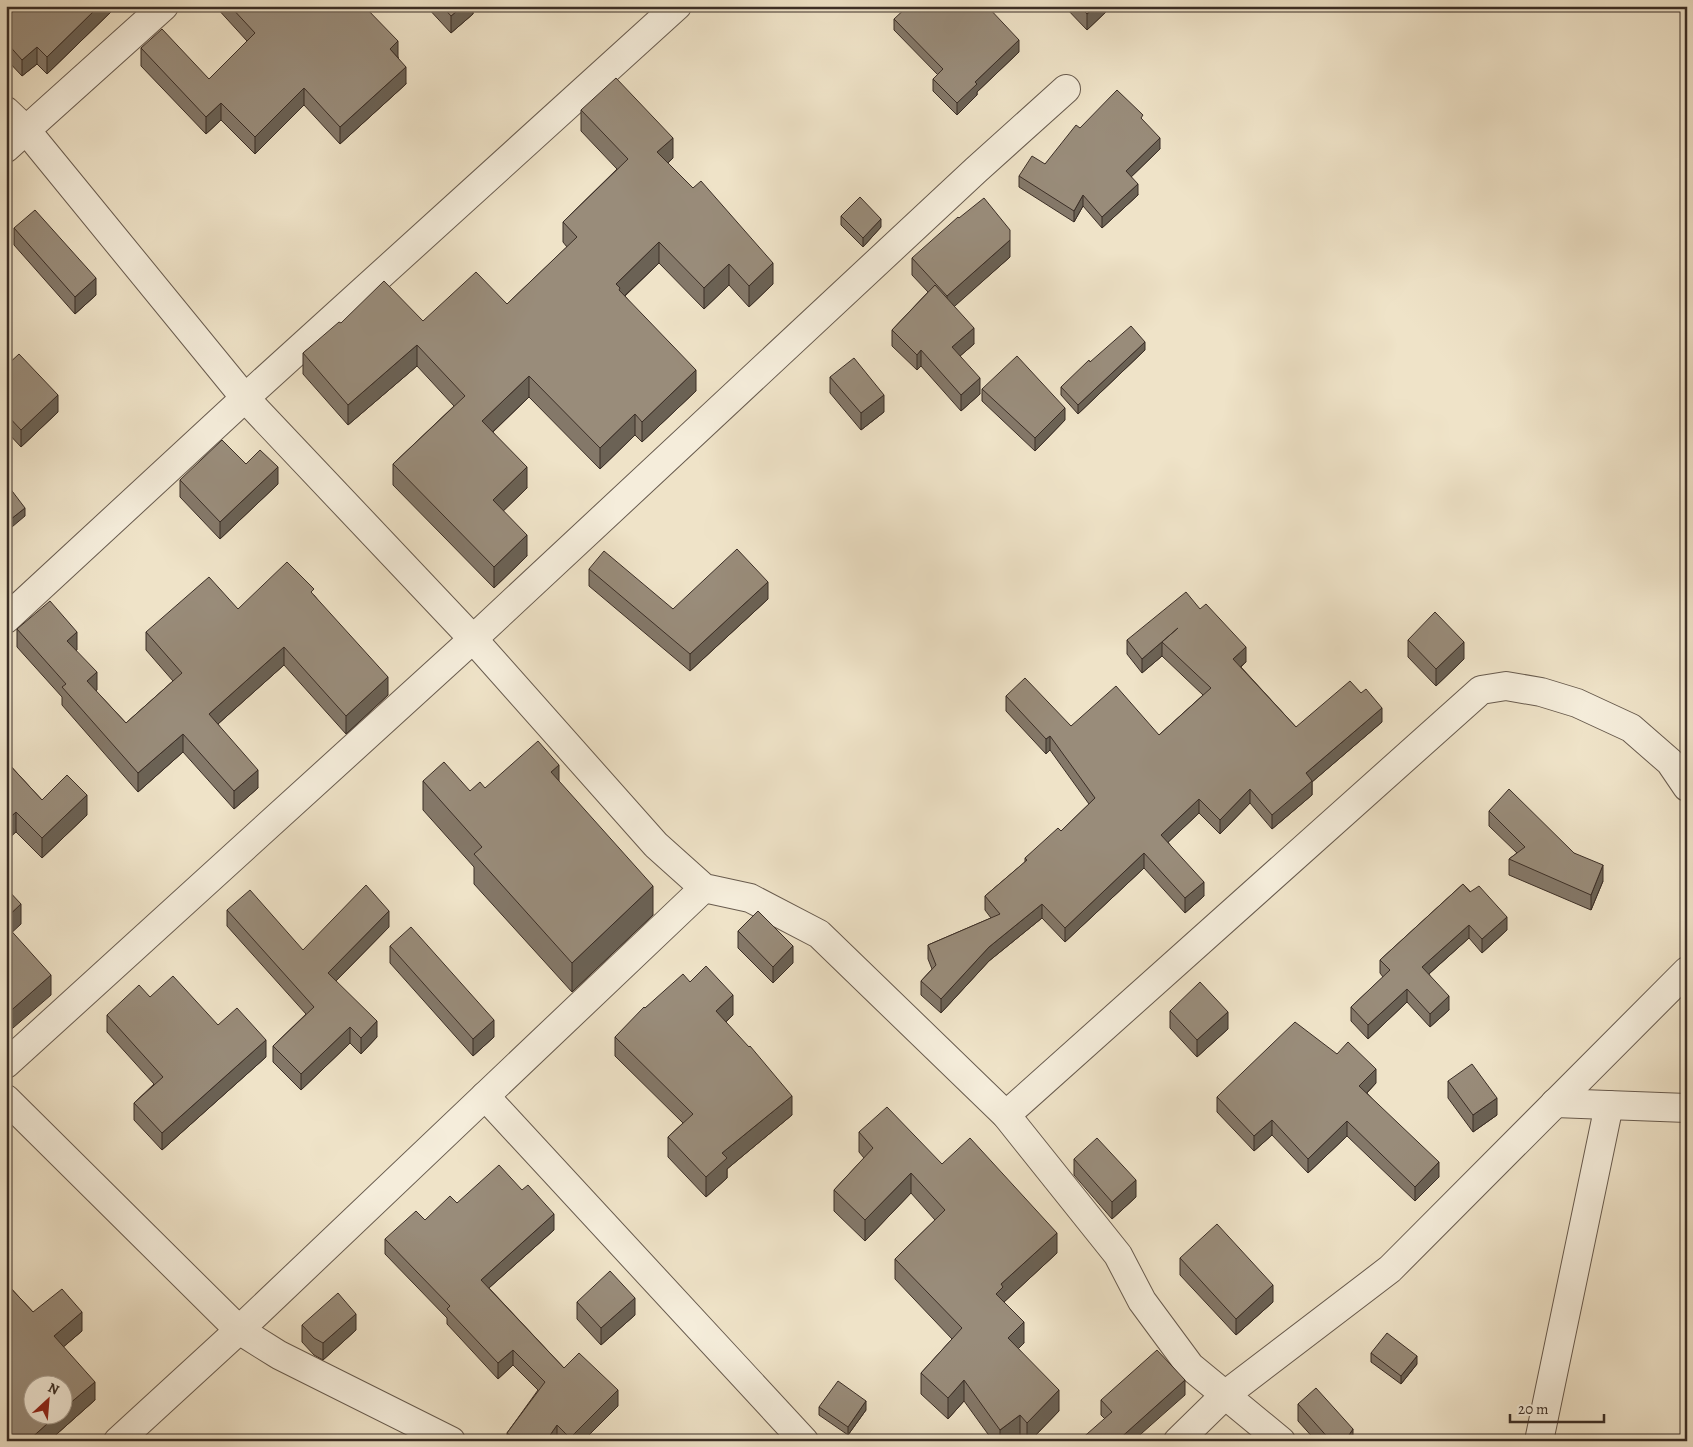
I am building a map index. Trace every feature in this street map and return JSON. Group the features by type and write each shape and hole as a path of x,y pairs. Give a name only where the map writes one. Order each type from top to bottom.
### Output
{"street":[{"path":"6,148 164,6"},
{"path":"6,619 677,6"},
{"path":"6,1064 473,639 976,170 1066,89"},
{"path":"6,111 26,130 246,398 473,639 656,845 704,888 750,898 819,934 1006,1115 1118,1256 1142,1301 1190,1366 1281,1441"},
{"path":"1006,1115 1481,690 1506,686 1541,692 1577,703 1630,728 1670,762 1687,787"},
{"path":"118,1441 239,1330 704,888"},
{"path":"1178,1441 1225,1395 1390,1269 1687,971"},
{"path":"485,1096 804,1441"},
{"path":"6,1099 239,1330 279,1356 451,1441"},
{"path":"1555,1103 1687,1108"},
{"path":"1539,1441 1609,1105"}],"building":[{"path":"6,6 99,6 47,57 37,47 22,60 6,42 6,17 10,14 6,10"},
{"path":"230,6 364,6 398,41 390,49 406,67 340,127 304,88 255,137 221,103 206,117 141,48 162,29 209,79 255,33"},
{"path":"442,6 463,6 451,16"},
{"path":"908,6 987,6 1019,40 975,82 977,84 957,103 933,79 943,69 894,19"},
{"path":"1079,6 1096,6 1087,14"},
{"path":"616,78 673,138 657,152 693,188 701,181 773,263 749,286 729,264 704,288 659,242 616,284 620,288 619,290 696,370 642,422 635,414 600,448 529,376 482,421 527,467 493,500 527,535 494,567 393,464 465,396 417,345 348,405 303,353 339,322 341,323 384,281 423,321 476,272 507,304 577,237 563,222 628,159 581,110"},
{"path":"1117,90 1143,115 1141,118 1160,138 1126,171 1138,184 1102,217 1083,195 1074,211 1019,176 1032,156 1045,164 1076,125 1080,128"},
{"path":"860,197 881,219 863,238 841,216"},
{"path":"984,198 1010,230 1010,240 947,296 912,258 958,217"},
{"path":"35,210 96,278 75,297 14,228"},
{"path":"935,285 974,328 952,347 980,378 961,395 921,350 917,355 892,330"},
{"path":"1131,326 1145,342 1078,405 1061,387 1089,360 1090,362"},
{"path":"19,354 58,395 21,430 6,414 6,366"},
{"path":"1017,356 1065,408 1035,438 982,389"},
{"path":"854,358 884,395 861,413 830,377"},
{"path":"222,440 246,464 260,450 278,467 220,522 180,480"},
{"path":"6,483 25,508 6,523"},
{"path":"737,549 768,582 690,654 589,569 604,551 673,609"},
{"path":"287,562 314,589 311,592 388,677 346,716 284,647 209,714 258,770 234,791 183,734 138,773 62,687 66,684 17,629 50,601 77,632 67,641 97,672 87,681 126,723 182,673 146,632 209,577 238,609"},
{"path":"1186,592 1200,609 1206,604 1246,647 1233,659 1296,727 1350,681 1361,693 1366,689 1382,708 1306,773 1312,781 1272,815 1250,789 1220,820 1199,799 1161,835 1204,882 1185,898 1144,853 1065,928 1042,904 989,947 941,999 921,981 936,965 928,945 1000,914 985,896 1027,860 1025,858 1058,828 1061,831 1095,798 1050,736 1046,739 1006,696 1025,678 1071,726 1116,686 1159,735 1211,688 1162,642 1178,628 1142,659 1127,640"},
{"path":"1435,612 1464,642 1436,669 1408,640"},
{"path":"538,741 559,765 551,772 653,886 572,963 474,854 482,847 423,781 444,762 470,791 480,782 485,788"},
{"path":"6,761 42,800 67,775 87,795 42,838 16,812 6,821"},
{"path":"1509,789 1574,853 1603,865 1591,895 1509,859 1525,847 1489,811"},
{"path":"1463,884 1470,892 1479,886 1507,917 1482,939 1469,925 1422,967 1449,996 1430,1014 1407,989 1368,1025 1351,1007 1390,970 1380,960"},
{"path":"366,885 389,911 328,973 377,1021 361,1038 350,1027 301,1074 273,1046 314,1007 227,910 250,890 303,950"},
{"path":"6,888 21,904 6,918"},
{"path":"758,911 793,946 773,967 738,931"},
{"path":"6,925 51,975 6,1015"},
{"path":"411,927 494,1020 473,1039 390,946"},
{"path":"706,966 733,995 716,1011 750,1046 792,1096 722,1153 727,1158 706,1177 668,1137 693,1114 615,1037 644,1007 683,974 690,982"},
{"path":"173,976 218,1025 237,1008 266,1040 162,1133 134,1103 163,1077 107,1015 139,985 150,997"},
{"path":"1200,982 1228,1012 1197,1040 1170,1011"},
{"path":"1295,1022 1337,1054 1348,1042 1376,1069 1359,1086 1439,1162 1415,1187 1347,1121 1308,1159 1272,1120 1254,1136 1217,1097"},
{"path":"1472,1064 1497,1098 1473,1115 1448,1081"},
{"path":"887,1107 942,1164 970,1138 1057,1233 1001,1284 1003,1287 996,1294 1024,1322 1008,1338 1059,1390 1027,1423 1020,1415 1000,1430 964,1380 948,1398 921,1373 962,1328 895,1259 945,1210 911,1173 865,1220 834,1190 873,1148 859,1132"},
{"path":"1097,1138 1136,1180 1112,1202 1074,1159"},
{"path":"499,1165 522,1190 528,1185 554,1214 481,1280 564,1368 579,1353 618,1390 570,1438 557,1425 546,1441 518,1441 507,1433 545,1382 513,1350 498,1363 447,1309 450,1306 385,1239 416,1211 425,1220 450,1196 457,1203"},
{"path":"1217,1224 1273,1285 1236,1319 1180,1258"},
{"path":"610,1271 635,1298 601,1328 577,1302"},
{"path":"6,1283 33,1312 62,1289 82,1312 54,1336 95,1382 72,1402 72,1374 22,1374 22,1424 47,1424 28,1441 16,1441 6,1430"},
{"path":"338,1293 356,1314 323,1343 314,1338 302,1325"},
{"path":"1387,1333 1417,1356 1401,1376 1371,1353"},
{"path":"1157,1350 1185,1380 1117,1441 1079,1441 1112,1412 1101,1400"},
{"path":"838,1381 866,1401 848,1427 819,1407"},
{"path":"1316,1388 1353,1429 1345,1441 1331,1441 1298,1404"}]}
